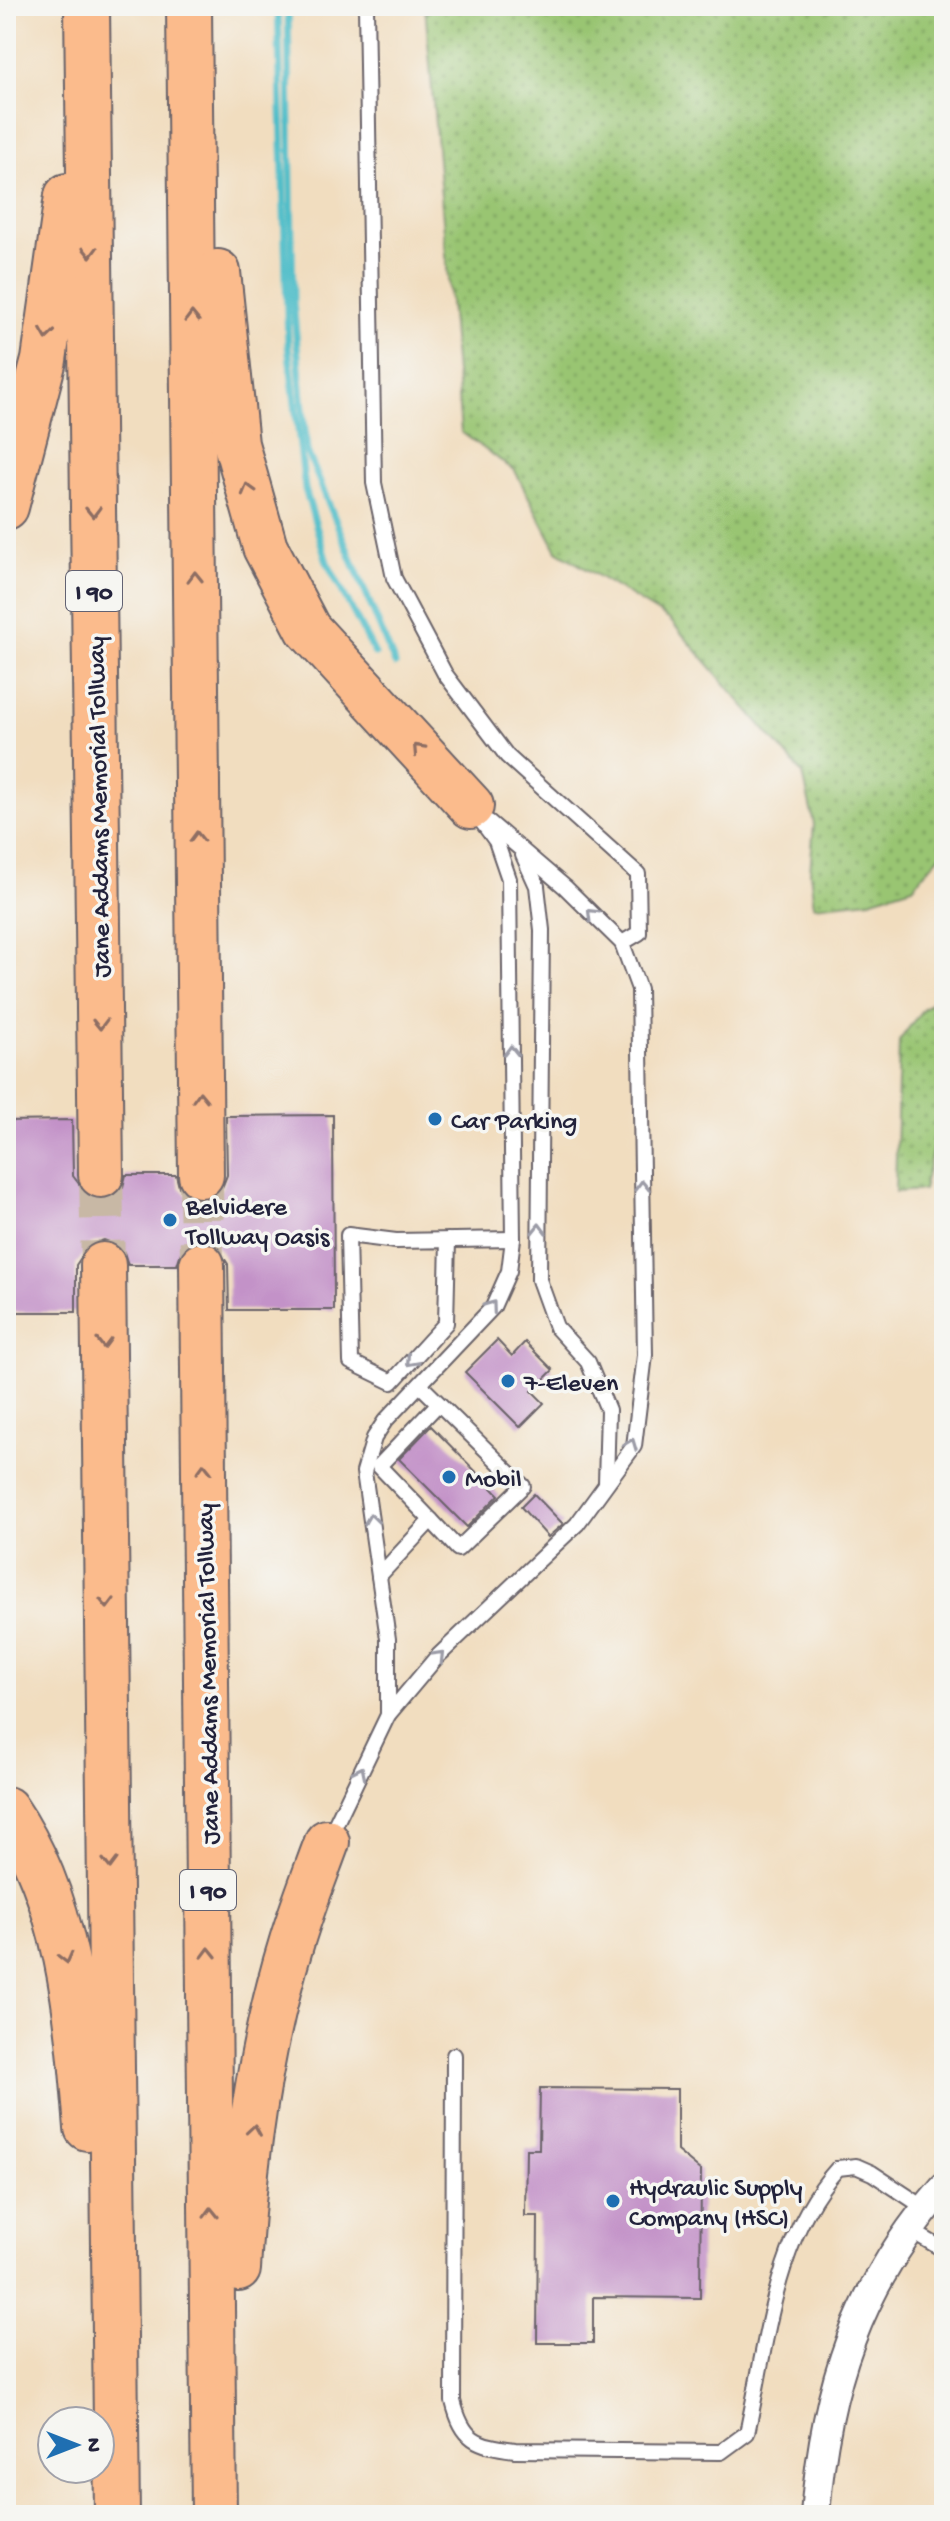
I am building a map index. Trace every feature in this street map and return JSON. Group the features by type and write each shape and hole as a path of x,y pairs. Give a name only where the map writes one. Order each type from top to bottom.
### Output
{"highway":[{"path":"6,507 44,360 68,191 77,6"},
{"name":"Jane Addams Memorial Tollway","path":"87,6 101,1175"},
{"path":"189,6 201,1175"},
{"path":"198,6 223,326 236,444 265,547 308,629 471,806"},
{"path":"103,1265 117,2515"},
{"name":"Jane Addams Memorial Tollway","path":"202,1265 214,2515"},
{"path":"6,1809 53,1906 76,2003 89,2148 107,2515"},
{"path":"224,2515 241,2213 267,2045 291,1942 327,1842"}],"street":[{"path":"815,2515 819,2471 834,2395 852,2330 872,2287 917,2219 944,2187"}],"lane":[{"path":"366,6 374,483 394,578 445,674 507,756 638,874 639,933 622,943"},
{"path":"327,1842 388,1715 436,1658 577,1524 634,1446 645,1355 639,989 622,943 471,806"},
{"path":"388,1715 388,1639 364,1472 367,1457 385,1421 493,1307 509,1271 513,1239 509,879 496,841 471,806"},
{"path":"521,849 537,886 542,930 539,1280 556,1327 588,1362 608,1410 606,1484"},
{"path":"448,1240 446,1323 392,1382 351,1362 348,1235 396,1241 448,1240 513,1239"},
{"path":"420,1385 523,1486 458,1549 379,1466 438,1404"},
{"path":"379,1576 431,1520"},
{"path":"454,2055 453,2401 459,2424 481,2446 515,2450 721,2452 735,2445 747,2433 787,2253 814,2193 838,2168 856,2166 917,2219 944,2250"}],"green space":[{"path":"425,6 944,6 944,851 913,887 870,900 814,906 810,872 814,824 803,774 670,620 557,551 515,471 461,432"},
{"path":"944,992 944,1103 923,1190 895,1192 899,1041 922,1010"}],"building":[{"name":"Belvidere Tollway Oasis","path":"333,1115 334,1310 229,1310 228,1264 215,1244 203,1240 190,1243 181,1252 177,1265 128,1265 124,1252 116,1244 104,1240 90,1244 76,1265 76,1312 6,1312 6,1121 72,1120 73,1176 89,1197 102,1200 114,1196 123,1187 126,1175 176,1175 179,1187 188,1196 202,1200 214,1196 222,1188 227,1175 226,1116"},
{"name":"7-Eleven","path":"497,1340 512,1356 525,1342 553,1370 532,1391 544,1403 520,1427 465,1372"},
{"name":"Mobil","path":"431,1426 499,1495 467,1527 399,1459"},
{"name":"Mobil","path":"534,1494 563,1524 548,1537 521,1507"},
{"name":"Hydraulic Supply Company (HSC)","path":"540,2088 677,2089 677,2151 701,2171 700,2298 593,2297 593,2343 537,2343 538,2216 525,2216 526,2149 539,2149"}],"waterway":[{"path":"278,6 288,344 305,489 327,562 375,654"},
{"path":"288,6 293,302 307,451 395,664"}],"tunnel":[{"path":"101,1175 103,1265"},
{"path":"201,1175 202,1265"}],"place":[{"name":"Car Parking","path":"435,1119"},
{"name":"Belvidere Tollway Oasis","path":"170,1220"},
{"name":"7-Eleven","path":"508,1381"},
{"name":"Mobil","path":"449,1477"},
{"name":"Hydraulic Supply Company (HSC)","path":"613,2201"}]}
